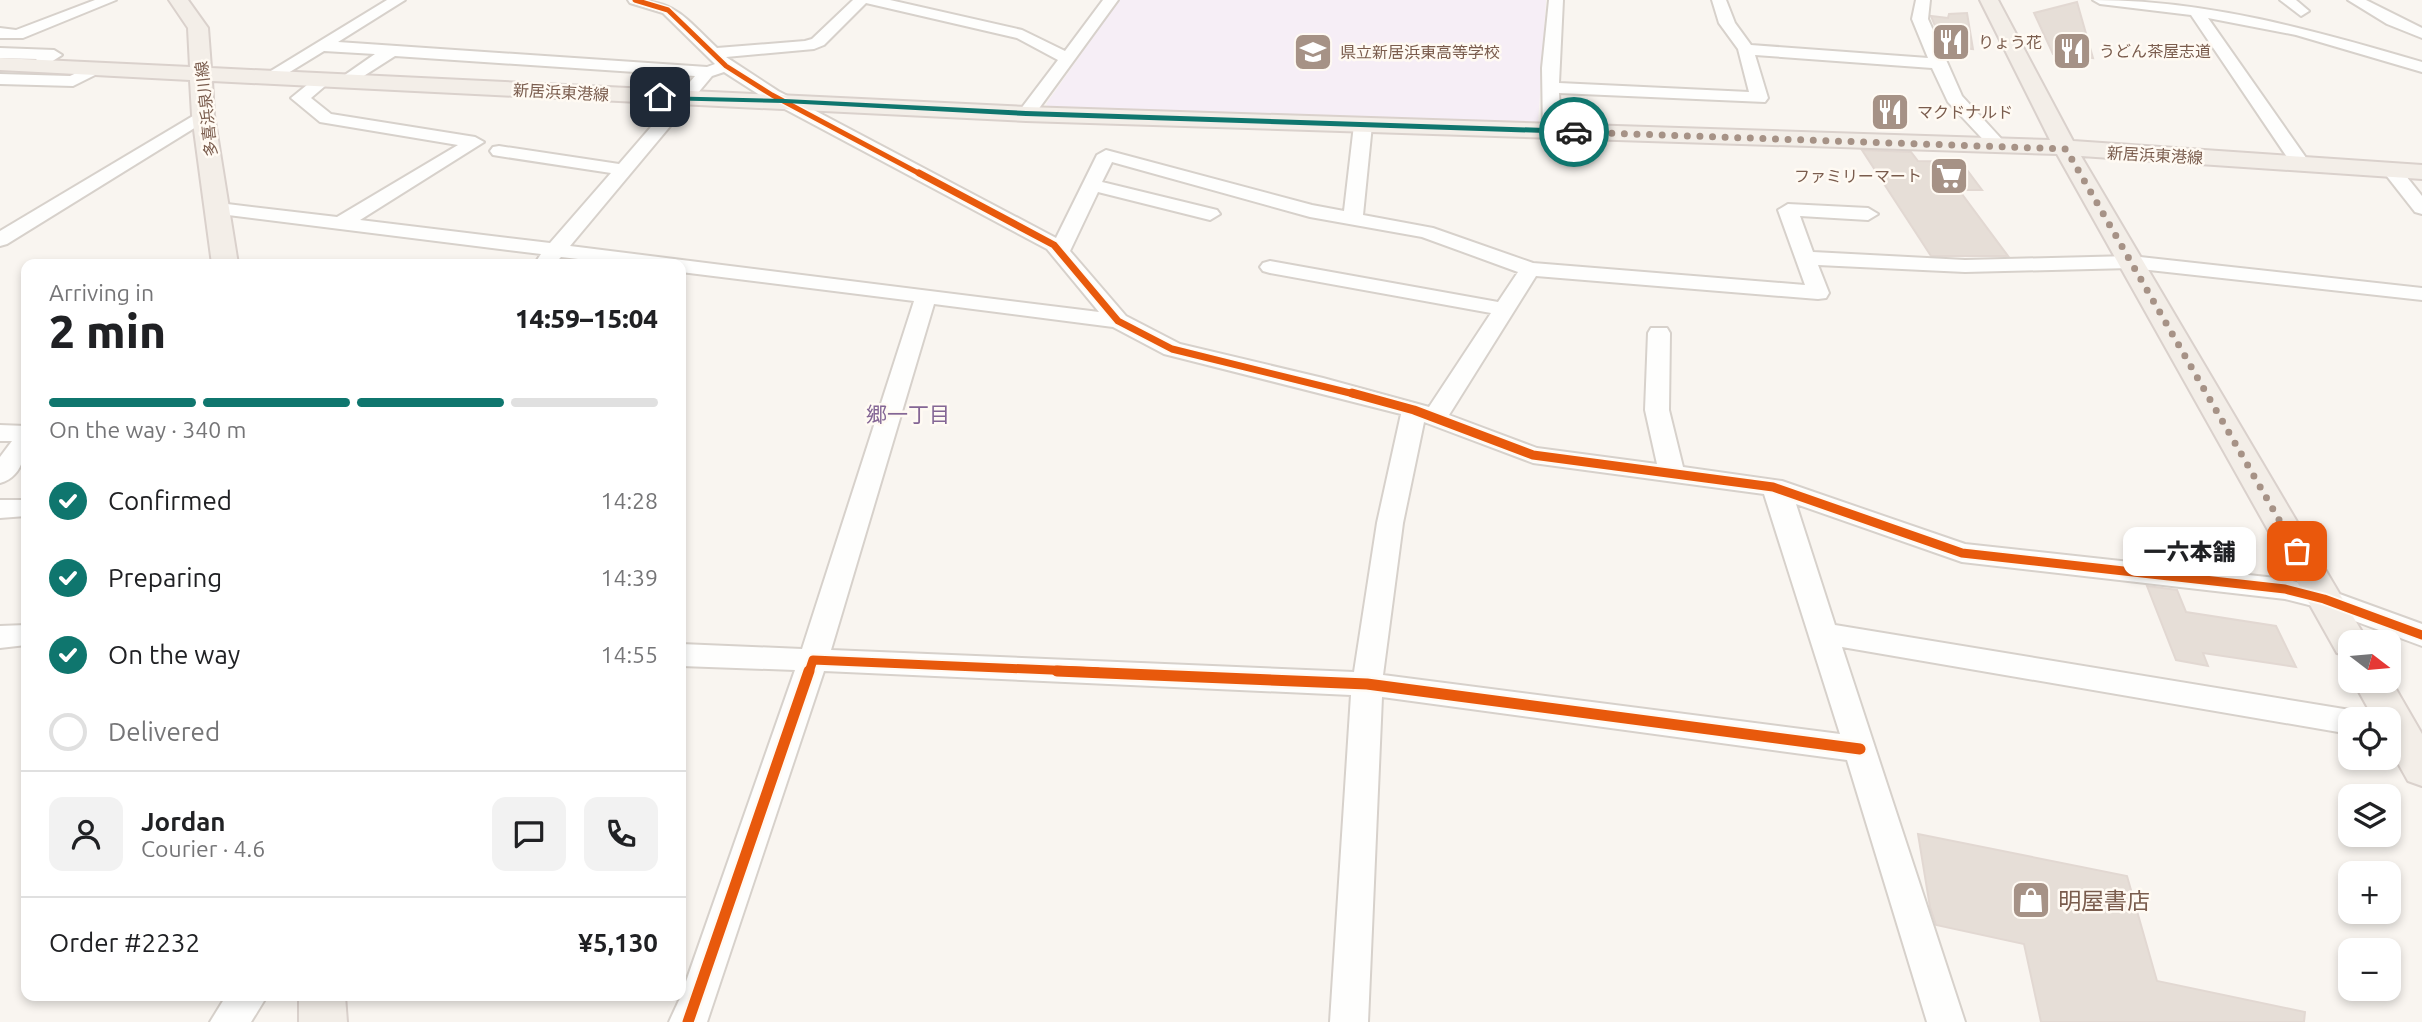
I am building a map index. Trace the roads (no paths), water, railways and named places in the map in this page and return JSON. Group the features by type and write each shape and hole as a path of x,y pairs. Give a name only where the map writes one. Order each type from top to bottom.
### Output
{"main road":[{"name":"多喜浜泉川線","path":"178,0 198,29 203,115 224,259"},
{"path":"1989,0 2066,149 2343,630"},
{"name":"新居浜東港線","path":"0,64 1026,114 1998,145 2300,162 2422,172"},
{"path":"2401,739 2422,770"},
{"path":"322,1001 323,1022"}],"street":[{"path":"0,33 17,35 109,0"},
{"path":"269,77 398,0"},
{"path":"635,0 668,10 726,66 785,101 1054,245 1118,321"},
{"path":"714,53 818,43 861,0"},
{"path":"871,0 1022,35 1068,59"},
{"path":"1026,114 1111,0"},
{"path":"1552,131 1551,88 1556,0"},
{"path":"1551,88 1759,98 1746,49 1727,23 1719,0"},
{"path":"1923,0 1920,19 1954,99 1998,145"},
{"path":"2100,0 2248,20 2299,31 2422,67"},
{"path":"2224,0 2248,20"},
{"path":"2287,0 2301,10"},
{"path":"2355,0 2392,21 2422,33"},
{"path":"2196,11 2300,162"},
{"path":"2392,21 2422,24"},
{"path":"320,46 708,72 726,66"},
{"path":"1746,49 1938,64"},
{"path":"348,81 391,51"},
{"path":"0,53 54,55 37,66"},
{"path":"0,79 73,81 95,69"},
{"path":"550,257 708,72"},
{"path":"324,80 300,98 326,118 475,142 342,223"},
{"path":"0,240 203,115"},
{"path":"1353,218 1363,125"},
{"path":"499,151 625,170"},
{"path":"1060,250 1106,155 1310,211 1426,232 1530,269 1818,293 1788,210 1868,214"},
{"path":"2392,170 2422,208"},
{"path":"1091,185 1210,214"},
{"path":"219,209 342,223 550,257 584,259"},
{"path":"1806,258 1965,266 2131,262 2422,294"},
{"path":"686,267 1118,321 1172,349 1315,383 1424,415 1533,455 1773,486 1962,553 2286,589 2325,599 2422,635"},
{"path":"1270,267 1503,309"},
{"path":"1349,1022 1367,684 1390,523 1424,415 1530,269"},
{"path":"688,1022 813,660 926,296"},
{"path":"1659,333 1657,410 1672,472"},
{"path":"0,433 21,433"},
{"path":"0,475 21,446"},
{"path":"1773,486 1782,502 1946,1022"},
{"path":"0,509 21,508"},
{"path":"1824,633 2338,720"},
{"path":"0,636 21,635"},
{"path":"686,655 1367,684 1860,749"},
{"path":"229,1022 244,1001"}],"place":[{"name":"りょう花","path":"1951,42"},
{"name":"うどん茶屋志道","path":"2072,51"},
{"name":"県立新居浜東高等学校","path":"1313,52"},
{"name":"マクドナルド","path":"1890,112"},
{"name":"ファミリーマート","path":"1949,176"},
{"name":"一六本舗","path":"2297,551"},
{"name":"明屋書店","path":"2031,900"}],"district":[{"name":"郷一丁目","path":"908,414"}]}
